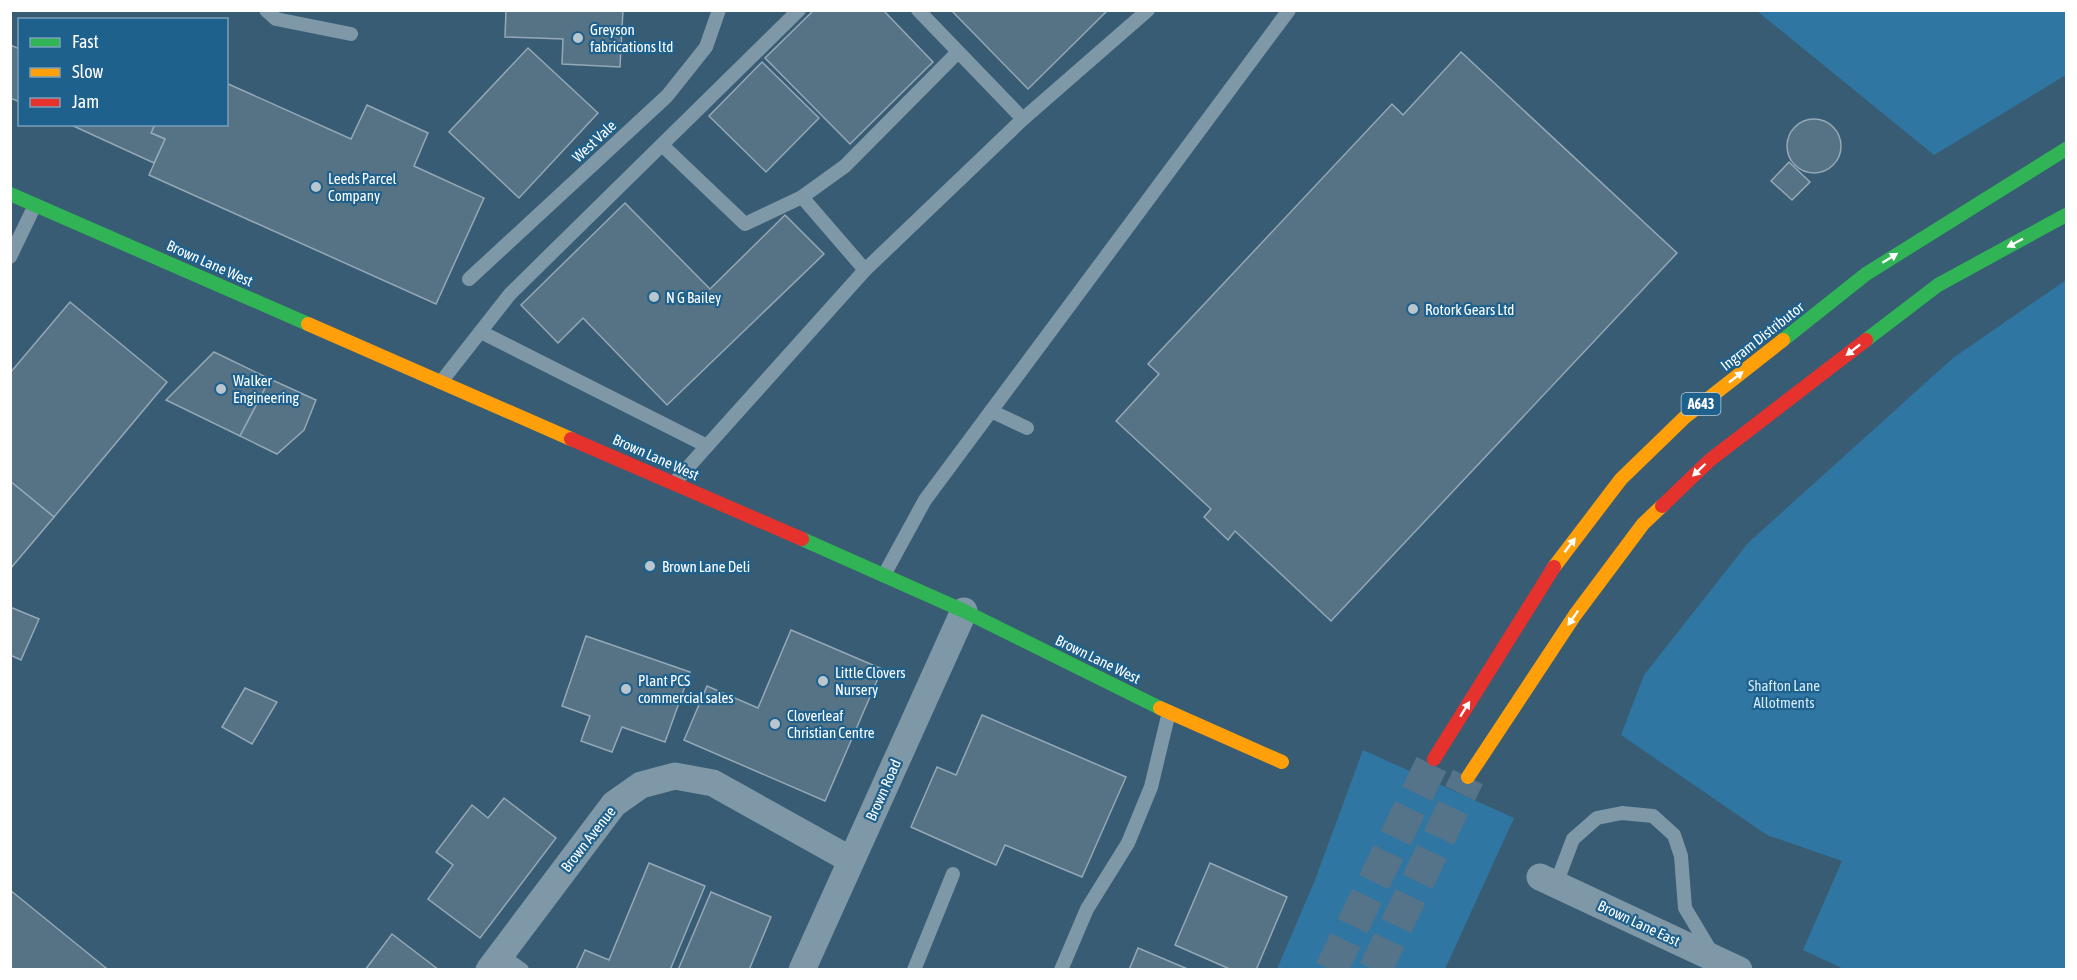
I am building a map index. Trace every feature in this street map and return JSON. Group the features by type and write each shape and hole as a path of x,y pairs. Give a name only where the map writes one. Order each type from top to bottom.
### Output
{"main road":[{"name":"Ingram Distributor","path":"1434,759 1550,572 1621,479 1685,417 1866,274 2067,149"},
{"name":"Brown Lane West","path":"10,194 884,575 964,611 1169,712 1282,762"},
{"path":"1468,777 1575,615 1643,524 1710,460 1938,285 2067,215"}],"street":[{"name":"Brown Road","path":"802,969 964,611"},
{"name":"Brown Avenue","path":"504,964 614,804 641,785 675,776 713,783 851,860"},
{"name":"Brown Lane East","path":"1548,881 1739,969"}],"lane":[{"path":"266,10 276,19 351,34"},
{"name":"West Vale","path":"469,279 667,96 706,47 719,10"},
{"path":"441,382 510,294 799,10"},
{"path":"918,10 1023,119"},
{"path":"674,483 865,270 1023,119 1148,10"},
{"path":"884,575 925,500 1289,10"},
{"path":"662,145 745,224 802,197 845,166 958,52"},
{"path":"802,197 865,270"},
{"path":"10,256 35,205"},
{"path":"481,332 707,446"},
{"path":"991,411 1027,428"},
{"path":"1061,969 1087,909 1128,843 1151,787 1169,712"},
{"path":"1548,881 1574,839 1597,818 1622,813 1653,816 1674,835 1681,856 1685,908 1714,958"},
{"path":"914,969 953,874"}],"green space":[{"path":"1757,11 2066,11 2066,75 1934,155"},
{"name":"Shafton Lane Allotments","path":"2066,280 2066,969 1844,969 1803,950 1842,861 1767,835 1621,735 1644,675 1748,543 1953,358"},
{"path":"1363,750 1514,818 1445,969 1277,969 1315,880"}],"building":[{"name":"Greyson fabrications ltd","path":"506,10 623,10 620,67 562,64 563,39 505,37"},
{"path":"814,10 883,10 933,62 850,144 765,58"},
{"path":"951,10 1108,10 1028,89"},
{"path":"10,45 18,48 18,101 10,98"},
{"path":"528,48 598,113 519,198 449,132"},
{"name":"Rotork Gears Ltd","path":"1461,52 1677,253 1331,621 1235,531 1228,540 1204,517 1211,509 1116,421 1159,374 1148,364 1392,104 1403,115"},
{"path":"762,62 819,118 766,172 709,116"},
{"name":"Leeds Parcel Company","path":"228,84 351,139 367,105 428,133 414,166 484,198 436,304 149,175 165,139 151,133 154,126 228,126"},
{"path":"1814,119 1824,121 1833,127 1839,136 1841,146 1839,156 1833,165 1824,171 1814,173 1804,171 1795,165 1789,156 1787,146 1789,136 1795,127 1804,121"},
{"path":"73,126 154,126 151,133 165,139 154,163"},
{"path":"1789,162 1810,182 1792,200 1771,181"},
{"name":"N G Bailey","path":"625,203 710,289 785,215 824,254 667,405 583,318 558,343 521,305"},
{"path":"70,302 167,382 54,517 10,481 10,373"},
{"name":"Walker Engineering","path":"214,352 270,379 240,436 166,400"},
{"path":"270,379 316,400 304,430 277,454 240,436"},
{"path":"10,481 54,517 11,568 10,568"},
{"path":"10,607 39,619 21,660 10,655"},
{"name":"Cloverleaf Christian Centre","path":"791,630 882,669 825,801 684,740 707,686 758,708"},
{"name":"Plant PCS commercial sales","path":"586,636 690,672 665,742 622,727 612,752 581,741 590,716 562,706"},
{"path":"245,688 277,702 252,744 222,727"},
{"path":"982,715 1126,777 1082,877 1005,845 996,865 911,827 937,767 956,775"},
{"path":"504,798 556,838 480,938 428,899 453,865 436,852 472,805 488,818"},
{"path":"649,863 705,886 670,970 576,970 585,950 609,960"},
{"path":"1210,863 1287,897 1256,970 1232,970 1175,945"},
{"path":"10,890 106,968 104,970 10,970"},
{"path":"711,892 771,917 749,970 678,970"},
{"path":"392,934 439,970 365,970"},
{"path":"1138,948 1190,970 1129,970"}],"tunnel":[{"path":"1331,970 1434,759"},
{"path":"1375,970 1468,777"}],"traffic: fast":[{"path":"1783,340 1866,274 2066,149"},
{"path":"10,194 308,324"},
{"path":"1866,340 1938,285 2066,215"},
{"path":"802,539 964,611 1160,708"}],"traffic: slow":[{"path":"308,324 571,439"},
{"path":"1554,567 1621,479 1685,417 1783,340"},
{"path":"1468,777 1575,615 1643,524 1662,506"},
{"path":"1160,708 1282,762"}],"traffic: jam":[{"path":"1662,506 1710,460 1866,340"},
{"path":"571,439 802,539"},
{"path":"1434,759 1554,567"}],"place":[{"name":"Greyson fabrications ltd","path":"578,38"},
{"name":"Leeds Parcel Company","path":"316,187"},
{"name":"N G Bailey","path":"654,297"},
{"name":"Rotork Gears Ltd","path":"1413,309"},
{"name":"Walker Engineering","path":"221,389"},
{"name":"Brown Lane Deli","path":"650,566"},
{"name":"Little Clovers Nursery","path":"823,681"},
{"name":"Plant PCS commercial sales","path":"626,689"},
{"name":"Cloverleaf Christian Centre","path":"775,724"}]}
